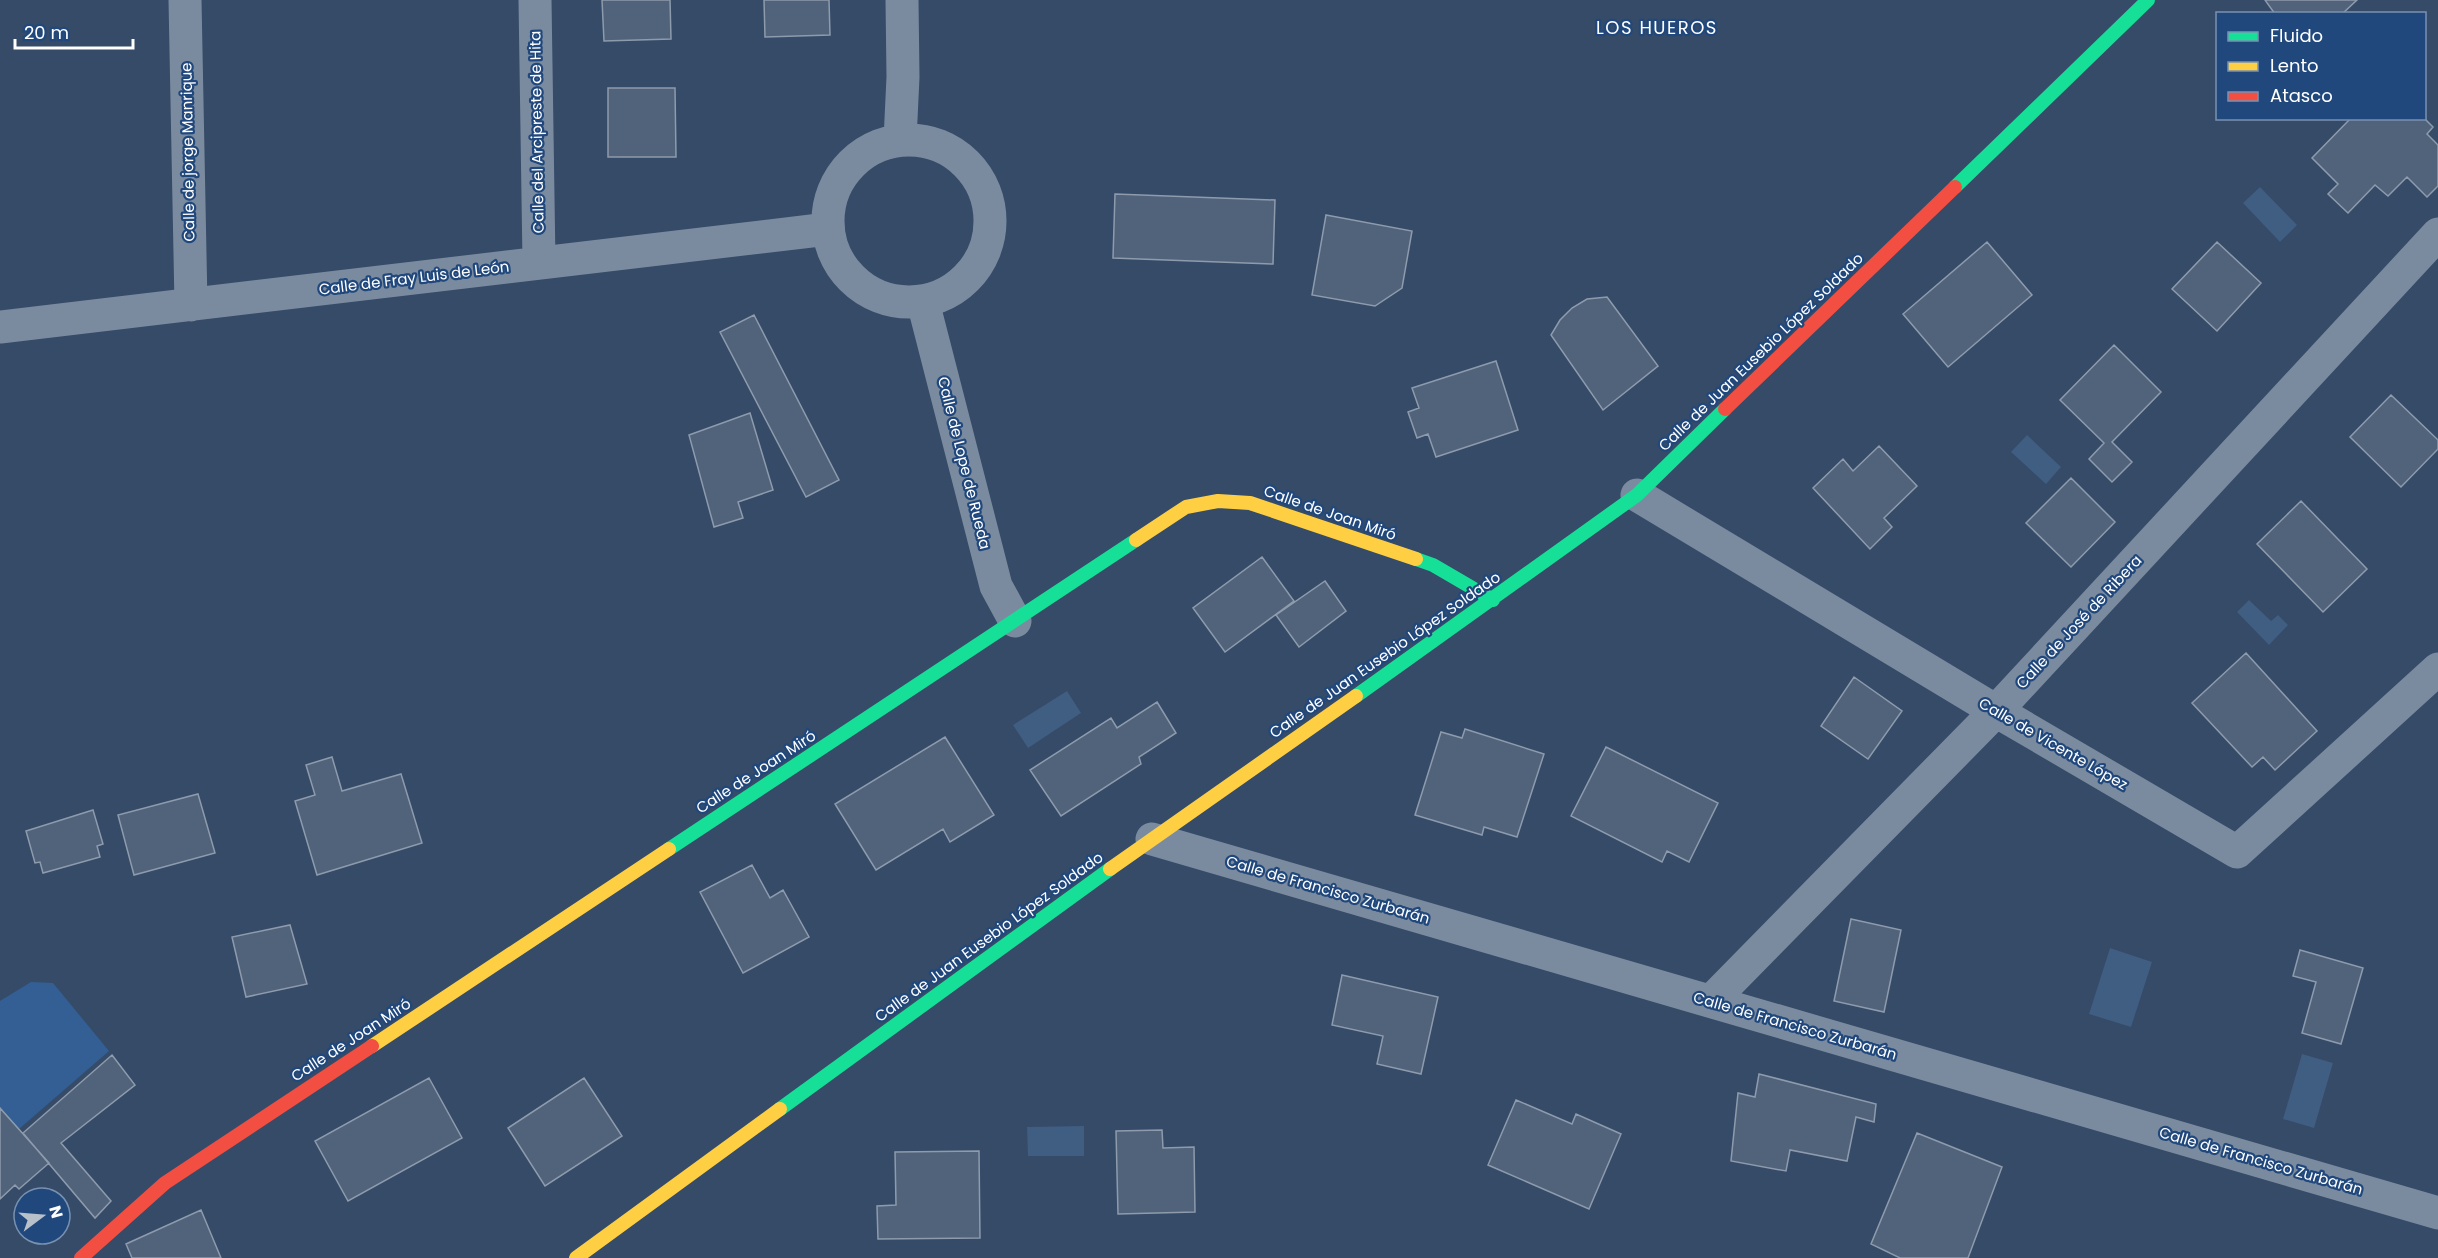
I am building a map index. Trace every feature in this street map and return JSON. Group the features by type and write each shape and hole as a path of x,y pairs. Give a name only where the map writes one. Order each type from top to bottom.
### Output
{"street":[{"name":"Calle de jorge Manrique","path":"185,0 191,305"},
{"name":"Calle del Arcipreste de Hita","path":"535,0 539,263"},
{"path":"900,140 903,77 902,0"},
{"name":"Calle de Juan Eusebio López Soldado","path":"576,1258 1152,839 1493,600 1637,495 2148,0"},
{"path":"900,140 924,141 956,155 974,172 988,204 990,222 985,249 971,274 941,296 923,302 883,299 855,283 835,256 828,229 830,198 838,181 857,158 866,152 874,147 900,140"},
{"name":"Calle de Fray Luis de León","path":"0,327 828,229"},
{"name":"Calle de José de Ribera","path":"1711,1001 1996,711 2438,234"},
{"name":"Calle de Lope de Rueda","path":"923,302 996,586 1015,621"},
{"name":"Calle de Vicente López","path":"1637,495 1996,711 2237,852 2438,669"},
{"name":"Calle de Joan Miró","path":"81,1258 165,1183 1186,507 1218,501 1250,503 1433,565 1493,600"},
{"name":"Calle de Francisco Zurbarán","path":"1152,839 2438,1213"}],"shaded area":[{"path":"2260,187 2297,225 2280,242 2243,203"},
{"path":"2027,435 2061,467 2046,484 2011,452"},
{"path":"2249,600 2271,621 2278,615 2288,625 2269,645 2237,612"},
{"path":"1067,691 1081,713 1028,748 1013,725"},
{"path":"2110,948 2152,962 2131,1027 2089,1014"},
{"path":"31,982 53,983 109,1051 19,1129 0,1108 0,1001"},
{"path":"2302,1054 2333,1063 2314,1128 2283,1119"},
{"path":"1084,1126 1084,1156 1028,1156 1027,1127"}],"building":[{"path":"602,0 670,0 671,39 604,41"},
{"path":"764,0 829,0 830,35 765,37"},
{"path":"2265,0 2357,0 2344,12 2274,12"},
{"path":"608,88 675,88 676,157 608,157"},
{"path":"2349,120 2426,120 2433,127 2427,134 2438,145 2438,186 2427,197 2407,177 2388,196 2375,185 2348,213 2328,194 2338,184 2312,158"},
{"path":"1115,194 1275,200 1273,264 1113,258"},
{"path":"1326,215 1412,231 1402,288 1375,306 1312,295"},
{"path":"1987,242 2032,295 1948,367 1903,314"},
{"path":"2217,242 2261,283 2217,331 2172,289"},
{"path":"1607,297 1658,366 1603,410 1551,335 1560,320 1572,308 1587,299"},
{"path":"754,315 839,480 806,497 720,332"},
{"path":"2114,345 2161,392 2112,442 2132,462 2112,482 2089,459 2104,443 2060,400"},
{"path":"1496,361 1518,430 1436,457 1428,434 1417,438 1408,412 1419,408 1412,388"},
{"path":"2391,395 2438,440 2438,449 2401,487 2350,437"},
{"path":"750,413 773,490 738,502 743,518 714,527 689,435"},
{"path":"1879,446 1917,486 1884,518 1892,527 1870,549 1813,488 1843,459 1853,471"},
{"path":"2071,478 2115,522 2071,567 2026,523"},
{"path":"2301,501 2367,569 2323,612 2257,544"},
{"path":"1262,557 1294,601 1225,652 1193,608"},
{"path":"1325,581 1346,611 1299,647 1276,615"},
{"path":"2246,653 2317,731 2275,770 2263,757 2252,767 2192,703"},
{"path":"1854,677 1902,711 1868,759 1821,726"},
{"path":"1157,702 1176,733 1139,757 1141,764 1061,816 1030,770 1111,718 1117,728"},
{"path":"1465,729 1544,754 1517,837 1484,827 1482,835 1415,815 1441,732 1462,738"},
{"path":"945,737 994,815 950,842 943,829 876,870 835,804"},
{"path":"1606,747 1718,803 1689,862 1667,851 1662,862 1571,816"},
{"path":"332,757 342,791 401,774 422,843 317,875 295,801 315,795 306,765"},
{"path":"198,794 215,853 134,875 118,815"},
{"path":"93,810 103,844 97,846 100,857 43,873 40,862 35,863 26,831"},
{"path":"752,865 770,898 783,890 809,937 743,973 700,892"},
{"path":"1851,919 1901,930 1884,1012 1834,1001"},
{"path":"290,925 307,984 246,997 232,937"},
{"path":"2300,950 2363,968 2341,1044 2302,1033 2316,982 2293,976"},
{"path":"1342,975 1438,997 1421,1074 1377,1064 1383,1036 1332,1025"},
{"path":"112,1055 135,1085 61,1143 111,1201 95,1218 72,1191 72,1186 68,1186 23,1133"},
{"path":"1759,1074 1876,1104 1874,1122 1856,1117 1847,1161 1790,1150 1786,1171 1731,1161 1738,1093 1755,1097"},
{"path":"429,1078 462,1138 348,1201 315,1141"},
{"path":"584,1078 622,1136 545,1186 508,1128"},
{"path":"1516,1100 1572,1124 1576,1114 1621,1134 1589,1209 1488,1165"},
{"path":"0,1108 49,1163 22,1186 12,1186 0,1199"},
{"path":"1162,1130 1163,1148 1194,1147 1195,1212 1118,1214 1116,1131"},
{"path":"1917,1133 2002,1167 1968,1258 1900,1258 1871,1244"},
{"path":"979,1151 980,1238 878,1239 877,1206 896,1205 895,1152"},
{"path":"201,1210 221,1258 132,1258 126,1244"}],"traffic: fast":[{"path":"1955,187 2148,0"},
{"path":"1356,696 1637,495 1725,409"},
{"path":"669,849 1136,540"},
{"path":"1416,559 1433,565 1493,600"},
{"path":"780,1109 1110,869"}],"traffic: slow":[{"path":"1136,540 1186,507 1218,501 1250,503 1416,559"},
{"path":"1110,869 1356,696"},
{"path":"372,1046 669,849"},
{"path":"576,1258 780,1109"}],"traffic: jam":[{"path":"1725,409 1955,187"},
{"path":"81,1258 165,1183 372,1046"}],"district":[{"name":"LOS HUEROS","path":"1657,28"}]}
